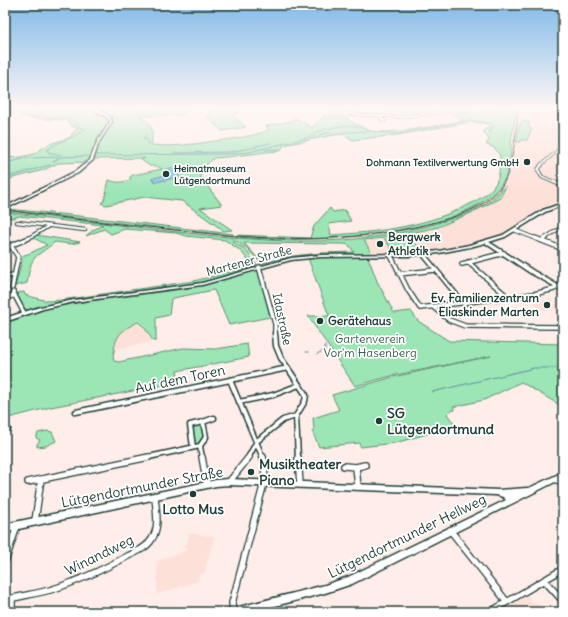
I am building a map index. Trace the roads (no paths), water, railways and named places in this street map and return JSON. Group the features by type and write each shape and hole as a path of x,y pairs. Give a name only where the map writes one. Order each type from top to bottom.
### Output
{"street":[{"path":"5,208 43,188 72,176 89,162 101,137"},
{"path":"563,146 542,164 538,170 542,177 563,186"},
{"name":"Martener Straße","path":"5,320 24,313 74,301 191,286 217,280 283,260 305,257 391,256 452,250 502,237 537,215 563,204"},
{"path":"558,205 563,208"},
{"path":"17,224 22,223 47,227 85,230"},
{"path":"543,240 563,226"},
{"path":"5,248 30,238 47,227"},
{"path":"514,230 563,249"},
{"path":"5,242 18,254 19,260 14,275 13,292 24,313"},
{"path":"487,242 561,288"},
{"path":"462,264 504,253"},
{"path":"423,254 464,304"},
{"path":"391,256 399,274 420,308 464,304 561,288"},
{"path":"468,262 508,297"},
{"name":"Idastraße","path":"260,267 275,324 276,346 304,392 306,399 296,416"},
{"path":"399,274 435,270"},
{"path":"5,276 14,275"},
{"path":"561,288 563,284"},
{"path":"5,298 13,292"},
{"path":"433,307 446,318 465,326 563,327"},
{"name":"Auf dem Toren","path":"76,412 288,368"},
{"path":"230,380 257,442 265,466 264,483 232,603 234,612"},
{"path":"239,402 274,395 299,385"},
{"path":"229,482 252,453 257,442 283,420 296,416 300,484"},
{"path":"193,447 190,425 214,418"},
{"path":"203,422 206,437 200,446 207,485"},
{"path":"28,482 200,446"},
{"path":"252,453 256,450 261,452"},
{"path":"344,466 356,467 365,465"},
{"path":"356,467 358,487"},
{"name":"Lütgendortmunder Hellweg","path":"234,612 336,586 364,574 563,475"},
{"path":"35,522 41,479"},
{"path":"555,479 563,483"},
{"name":"Lütgendortmunder Straße","path":"5,528 207,485 229,482 498,492 505,494 511,500"},
{"path":"498,492 530,491"},
{"name":"Winandweg","path":"12,612 8,599 38,593 86,576 143,547 152,540 155,532 155,497"},
{"path":"5,562 17,526"},
{"path":"450,530 507,602"},
{"path":"490,612 563,569"},
{"path":"544,580 563,602"}],"water":[{"path":"170,168 173,169 180,177 156,182 151,179 168,174 164,170"}],"waterway":[{"path":"61,155 48,152 47,150 72,137"},
{"path":"145,137 143,139 148,140 148,146"},
{"path":"97,155 229,154 249,152 311,137"},
{"path":"256,146 270,143"},
{"path":"174,153 229,152 257,147"},
{"path":"265,150 279,149"},
{"path":"5,163 28,158 90,156"},
{"path":"53,162 59,158"},
{"path":"5,178 50,165"},
{"path":"317,354 325,350 325,345"},
{"path":"432,392 534,368 563,368"}],"railway":[{"path":"5,210 120,224 262,238 329,238 397,231 451,218 470,211 487,201 501,187 505,180 511,161 515,137"}],"place":[{"name":"Dohmann Textilverwertung GmbH","path":"527,162"},
{"name":"Heimatmuseum Lütgendortmund","path":"166,174"},
{"name":"Bergwerk Athletik","path":"380,244"},
{"name":"Ev. Familienzentrum Eliaskinder Marten","path":"547,305"},
{"name":"Gerätehaus","path":"320,321"},
{"name":"SG Lütgendortmund","path":"379,421"},
{"name":"Musiktheater Piano","path":"251,472"},
{"name":"Lotto Mus","path":"193,494"}],"park label":[{"name":"Gartenverein Vor'm Hasenberg","path":"370,346"}]}
